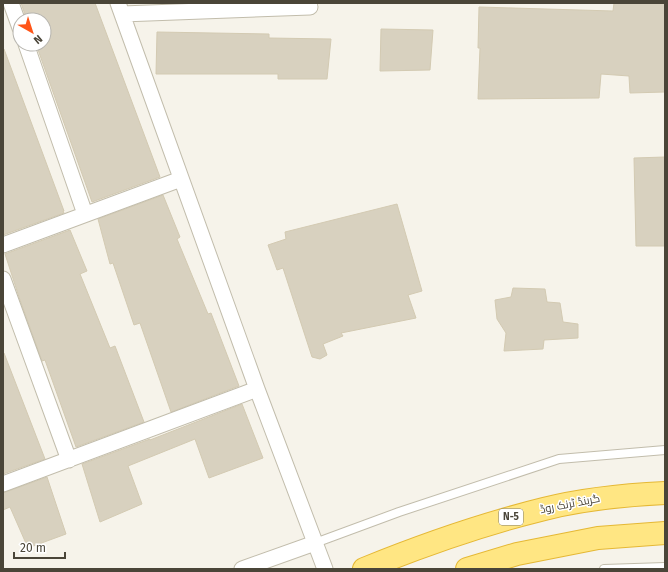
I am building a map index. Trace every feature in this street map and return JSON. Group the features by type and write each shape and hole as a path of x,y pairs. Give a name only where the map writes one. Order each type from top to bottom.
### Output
{"highway":[{"name":"گرینڈ ٹرنک روڈ","path":"364,569 492,522 545,508 603,498 665,493"},
{"path":"467,569 517,554 598,538 665,533"}],"street":[{"path":"310,7 120,8 180,179 325,569"},
{"path":"29,52 85,214"},
{"path":"3,245 180,179"},
{"path":"3,279 69,460"},
{"path":"3,484 258,389"},
{"path":"242,569 315,543"}],"lane":[{"path":"315,543 398,512 559,459 665,450"},
{"path":"604,569 665,567"}],"building":[{"path":"21,3 95,3 160,177 92,202 39,52 52,52 52,12 24,12"},
{"path":"614,3 665,3 665,92 630,93 629,76 601,74 599,98 478,99 480,48 478,48 479,7 613,11"},
{"path":"381,29 433,30 430,70 380,71"},
{"path":"157,32 269,34 269,38 331,39 327,79 278,79 278,74 156,74"},
{"path":"4,49 64,213 3,235 3,50"},
{"path":"665,157 665,246 636,246 634,158"},
{"path":"163,195 180,237 177,239 208,314 211,313 239,386 171,412 140,323 134,325 113,263 110,264 98,219"},
{"path":"397,204 422,291 408,295 416,318 341,333 343,336 323,344 327,355 320,359 312,357 283,268 277,270 268,245 286,239 285,232"},
{"path":"70,230 87,271 80,274 110,348 115,346 144,422 76,447 45,360 42,361 5,254"},
{"path":"513,288 545,289 547,302 560,303 563,322 578,324 578,338 544,340 543,349 504,351 506,333 497,319 495,300 511,297"},
{"path":"3,353 45,459 3,474"},
{"path":"242,404 263,458 209,478 195,439 128,466 142,504 100,522 82,464 150,440"},
{"path":"47,477 66,534 28,548 10,507 3,510 3,493"}]}
